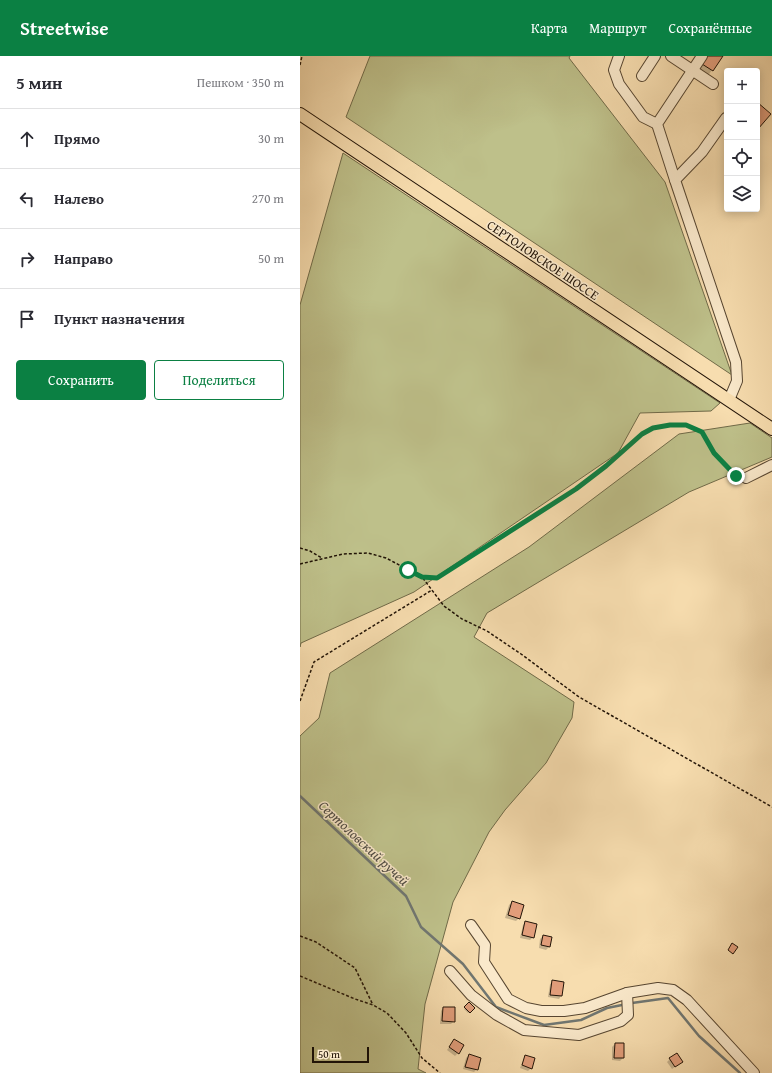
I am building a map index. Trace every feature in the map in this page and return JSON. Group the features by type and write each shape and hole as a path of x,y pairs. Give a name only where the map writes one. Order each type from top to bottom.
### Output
{"main road":[{"name":"СЕРТОЛОВСКОЕ ШОССЕ","path":"300,114 772,429"}],"street":[{"path":"618,56 614,70 619,84 643,117 657,124 736,362 737,381 729,400"},
{"path":"642,76 655,56"},
{"path":"671,56 713,84"},
{"path":"657,124 702,56"},
{"path":"675,180 702,152 724,121"},
{"path":"746,478 772,465"},
{"path":"471,925 485,945 484,962 508,1000 526,1008 541,1011 564,1011 585,1008 627,993 658,988 673,990 687,1000 754,1073"},
{"path":"450,971 471,995 497,1014 524,1030 579,1035 621,1021 628,1015 627,993"}],"path":[{"path":"300,65 302,56"},
{"path":"300,564 343,554 368,553 386,558 422,577 437,578 576,489 606,466 642,434 653,428 670,425 686,425 702,432 714,453 727,468 736,476 746,478"},
{"path":"300,548 310,551 323,558"},
{"path":"422,577 444,606 462,619 487,631 579,697 772,808"},
{"path":"300,701 314,662 432,590"},
{"path":"300,936 316,942 356,968 373,1005"},
{"path":"300,976 373,1005 386,1013 406,1033 422,1058 440,1073"}],"green space":[{"path":"370,56 570,56 569,58 665,182 732,375 346,117"},
{"path":"343,153 720,403 711,411 640,413 618,453 414,592 301,643 300,647 300,305"},
{"path":"750,423 772,438 772,457 689,492 487,613 474,637 574,702 572,718 546,763 505,810 489,832 453,902 425,1004 418,1069 426,1073 300,1073 300,736 319,718 330,673 529,547 679,434"}],"building":[{"path":"707,56 723,56 713,71 702,64"},
{"path":"760,105 771,114 760,127"},
{"path":"512,901 524,905 520,919 508,915"},
{"path":"525,921 537,924 534,938 522,935"},
{"path":"543,935 552,937 550,947 541,945"},
{"path":"732,943 738,947 733,954 728,950"},
{"path":"552,980 564,982 562,996 550,995"},
{"path":"469,1002 475,1008 470,1013 464,1007"},
{"path":"443,1007 455,1007 455,1022 442,1021"},
{"path":"454,1039 464,1045 459,1054 449,1047"},
{"path":"615,1043 624,1043 624,1058 614,1058"},
{"path":"677,1053 683,1062 675,1067 669,1058"},
{"path":"469,1054 481,1058 478,1070 465,1067"},
{"path":"525,1055 535,1058 532,1069 522,1065"}],"waterway":[{"name":"Сертоловский ручей","path":"300,796 406,896 421,927 463,964 496,1007 544,1025 581,1020 607,1008 622,1005"},
{"name":"Сертоловский ручей","path":"632,1003 668,998 699,1036 740,1073"}],"route":[{"path":"408,570 422,577 437,578 576,489 606,466 642,434 653,428 670,425 686,425 702,432 714,453 736,476"}]}
